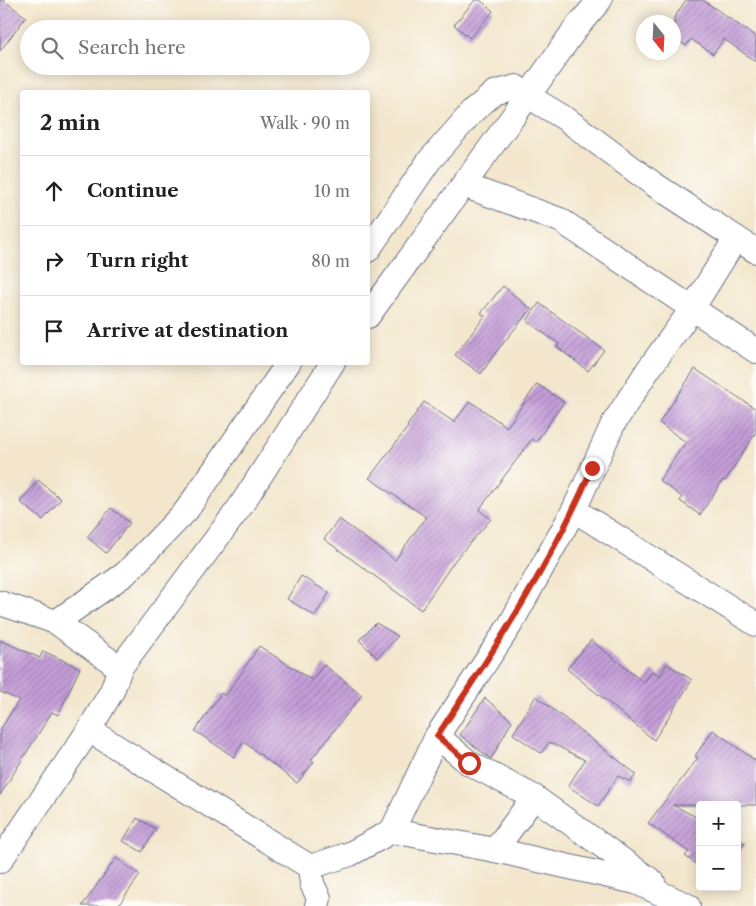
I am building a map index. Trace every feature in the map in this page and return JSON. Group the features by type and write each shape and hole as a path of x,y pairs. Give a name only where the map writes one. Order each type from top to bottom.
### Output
{"street":[{"path":"370,313 576,28 600,0"},
{"path":"370,247 429,160 472,112 494,93 516,87 566,120 652,183 756,251"},
{"path":"463,185 560,220 756,351"},
{"path":"89,730 310,867 350,854 392,831 437,736 510,625 574,510 613,424 648,370 692,309 736,238"},
{"path":"56,622 125,574 186,511 287,365"},
{"path":"0,861 89,730 112,691 120,668 240,507 331,365"},
{"path":"574,510 756,624"},
{"path":"0,603 56,622 120,668"},
{"path":"437,736 469,763 534,797 684,904"},
{"path":"495,850 534,797"},
{"path":"392,831 495,850 636,882 684,904"},
{"path":"310,867 312,884 322,903"}],"building":[{"path":"0,0 3,0 26,17 24,20 20,20 20,25 0,51"},
{"path":"475,0 480,0 493,11 470,38 454,25"},
{"path":"686,0 703,0 756,37 756,62 724,39 713,54 691,39 686,46 681,42 681,15 676,15"},
{"path":"503,286 531,309 496,352 481,374 455,355 485,316 481,313"},
{"path":"539,303 604,350 588,371 557,347 559,344 527,321"},
{"path":"695,369 756,409 756,432 725,481 723,480 700,515 680,501 682,497 659,480 686,442 659,423"},
{"path":"537,384 564,402 536,442 532,439 479,510 491,519 455,560 421,610 324,539 339,519 395,560 426,517 369,478 408,427 424,402 454,422 470,401 507,427"},
{"path":"38,480 61,499 43,520 20,502"},
{"path":"111,508 130,523 106,553 87,537"},
{"path":"301,576 329,593 315,616 287,599"},
{"path":"376,623 398,636 377,658 359,640"},
{"path":"0,640 40,658 43,651 80,668 58,715 52,712 0,795 0,730 19,700 0,692"},
{"path":"591,640 644,683 652,671 660,676 667,664 692,680 654,740 567,669"},
{"path":"259,646 312,680 324,665 362,695 311,760 314,762 297,783 244,742 234,757 195,731 221,693 226,696"},
{"path":"536,696 636,774 631,782 618,776 598,806 568,786 585,760 549,742 541,753 513,734"},
{"path":"485,698 512,721 491,759 460,735"},
{"path":"713,730 756,761 756,805 741,805 741,801 696,801 696,805 673,805 696,817 696,864 685,856 689,852 648,823 698,758 695,756"},
{"path":"137,818 156,829 142,852 123,841"},
{"path":"116,858 140,875 118,906 82,906"}],"route":[{"path":"469,763 437,736 510,625 574,510 592,468"}]}
